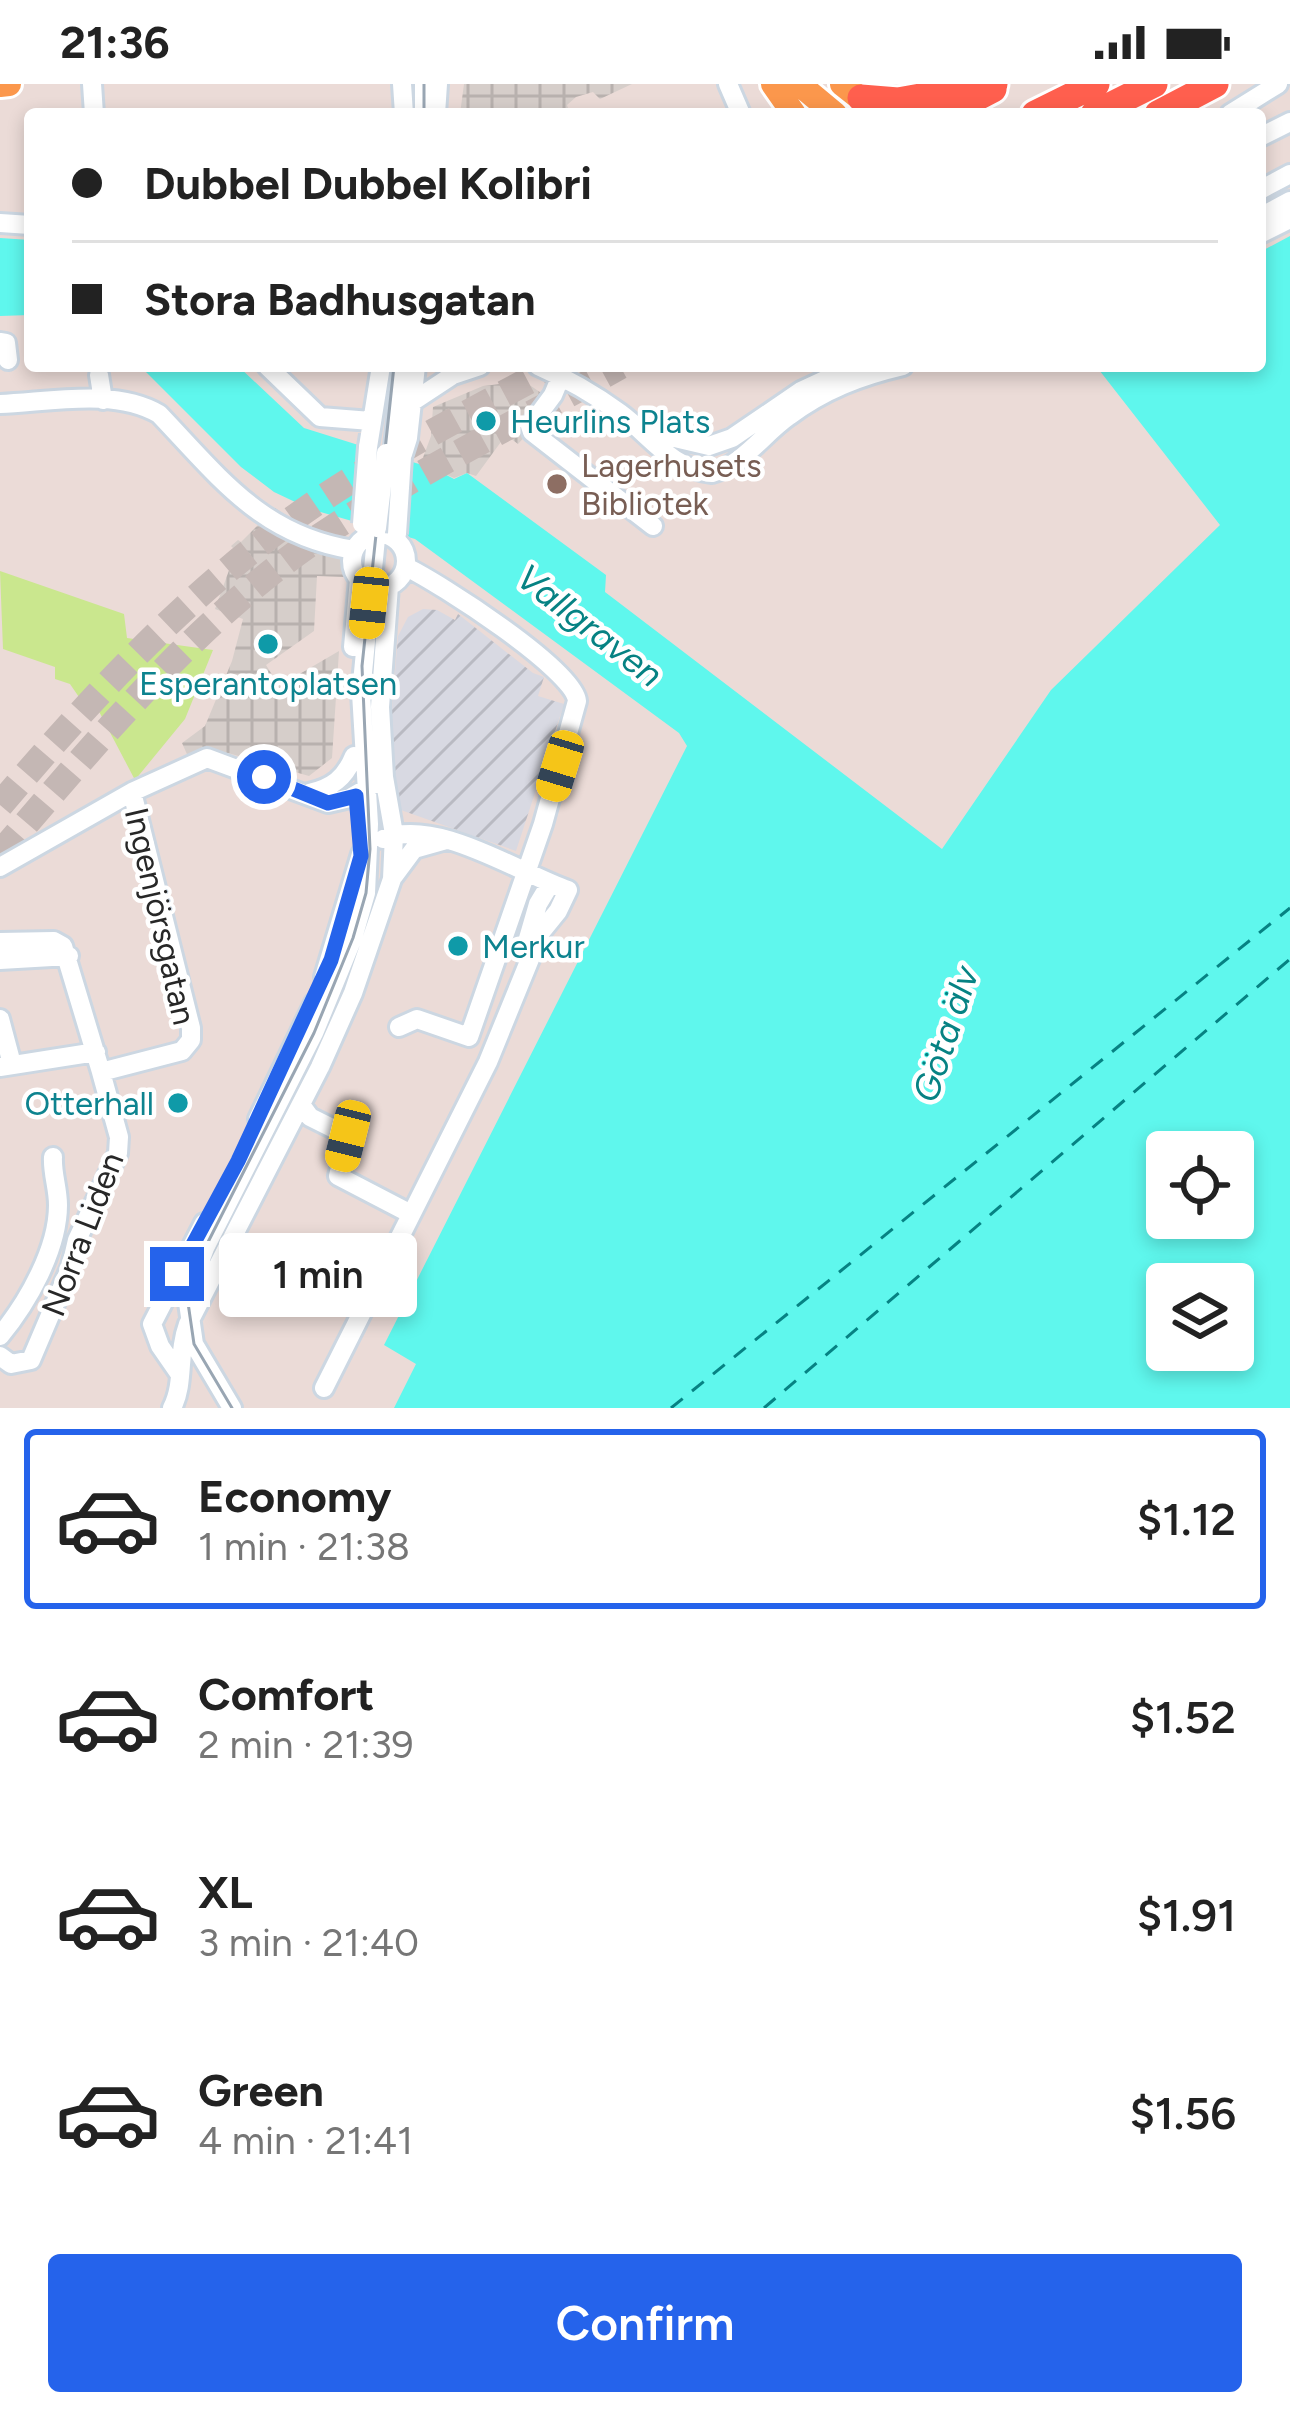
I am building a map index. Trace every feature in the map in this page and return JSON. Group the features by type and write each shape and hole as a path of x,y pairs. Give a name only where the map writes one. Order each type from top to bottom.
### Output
{"highway":[{"path":"855,95 898,100 998,84"},
{"path":"956,108 998,84"},
{"path":"1047,108 1096,84"},
{"path":"1106,108 1154,84"},
{"path":"1169,108 1215,84"}],"main road":[{"path":"0,85 9,84"},
{"path":"799,84 828,108"}],"street":[{"path":"1240,108 1279,84"},
{"path":"273,372 320,417 371,421"},
{"path":"380,372 371,421 387,453"},
{"path":"375,585 352,563 377,535 398,372"},
{"path":"244,1408 186,1306 195,1270 298,1067 352,938 367,886 376,845 361,693 387,453 412,402 415,372"},
{"path":"412,402 462,372"},
{"path":"552,372 645,431 678,463 712,473 740,460 785,418 820,395 883,372"},
{"path":"645,431 709,446 752,427 801,391 842,372"},
{"path":"99,375 103,400"},
{"path":"561,376 530,426 532,432 653,526"},
{"path":"0,404 130,401 159,414 240,497 285,531 377,535 406,552 406,567"},
{"path":"309,793 332,786 354,756 355,600 406,567"},
{"path":"398,1027 417,1019 469,1037 560,766 577,693 504,629 406,567"},
{"path":"172,1408 179,1394 178,1356 193,1317 302,1106 353,993 371,927 376,882 370,786 354,756"},
{"path":"0,867 132,792 207,758 328,803 370,786"},
{"name":"Ingenjörsgatan","path":"101,1072 182,1051 190,1040 191,1028 132,792"},
{"path":"178,1372 152,1324 313,1006 376,845 417,831 559,887 558,911 541,932 503,1028 324,1388"},
{"path":"232,1408 202,1361 193,1317 204,1271 323,1034 392,879 414,849 446,840"},
{"path":"376,845 392,879"},
{"path":"0,942 55,941 68,956 101,1072"},
{"path":"0,959 68,956"},
{"path":"0,1019 6,1065 96,1052"},
{"name":"Norra Liden","path":"0,1356 11,1364 31,1360 71,1266 77,1240 118,1153 119,1137 101,1072"},
{"path":"302,1106 310,1117 348,1136 338,1176 411,1214"},
{"name":"Norra Liden","path":"0,1336 29,1290 55,1232 58,1208 53,1156"}],"shaded area":[{"path":"464,84 632,84 600,99 593,92 576,97 568,108 461,108"},
{"name":"Heurlins Plats","path":"483,386 531,386 556,403 518,444 506,435 476,476 467,473 454,478 421,463 431,436 433,407"},
{"name":"Esperantoplatsen","path":"275,508 297,523 341,536 344,577 317,576 314,631 266,665 279,686 339,651 332,758 309,776 228,753 190,761 182,743 205,726 232,661 243,619 215,609 236,551 231,546"},
{"path":"423,609 437,610 455,620 458,614 544,677 538,696 564,704 516,851 398,809 391,721 398,636 408,617"}],"green space":[{"path":"0,571 124,614 127,638 213,650 185,719 135,780 93,700 81,700 70,684 55,679 55,667 3,649"}],"water":[{"path":"1290,236 1290,1408 394,1408 416,1364 384,1345 687,746 679,733 415,539 310,509 274,492 241,467 146,372 244,372 304,428 454,479 467,473 606,575 605,592 942,849 1051,690 1220,525 1101,372 1266,372 1266,249"},
{"path":"0,238 24,240 24,315 0,316"}],"ferry route":[{"path":"671,1408 1290,908"},
{"path":"764,1408 1290,959"}],"tunnel":[{"path":"0,805 148,643 229,569 375,465 545,372"},
{"path":"0,854 155,679 285,562 403,485 609,372"}],"tram line":[{"path":"424,84 424,108"},
{"path":"232,1408 194,1344 187,1296 205,1248 314,1033 366,893 370,849 362,666 393,372"}],"place":[{"name":"Heurlins Plats","path":"486,421"},
{"name":"Lagerhusets Bibliotek","path":"557,484"},
{"name":"Esperantoplatsen","path":"268,644"},
{"name":"Merkur","path":"458,946"},
{"name":"Otterhall","path":"178,1103"}],"route":[{"path":"177,1274 313,1006 340,934 361,856 356,796 328,803 264,777"}],"water label":[{"name":"Vallgraven","path":"590,625"},
{"name":"Göta älv","path":"945,1034"}]}
